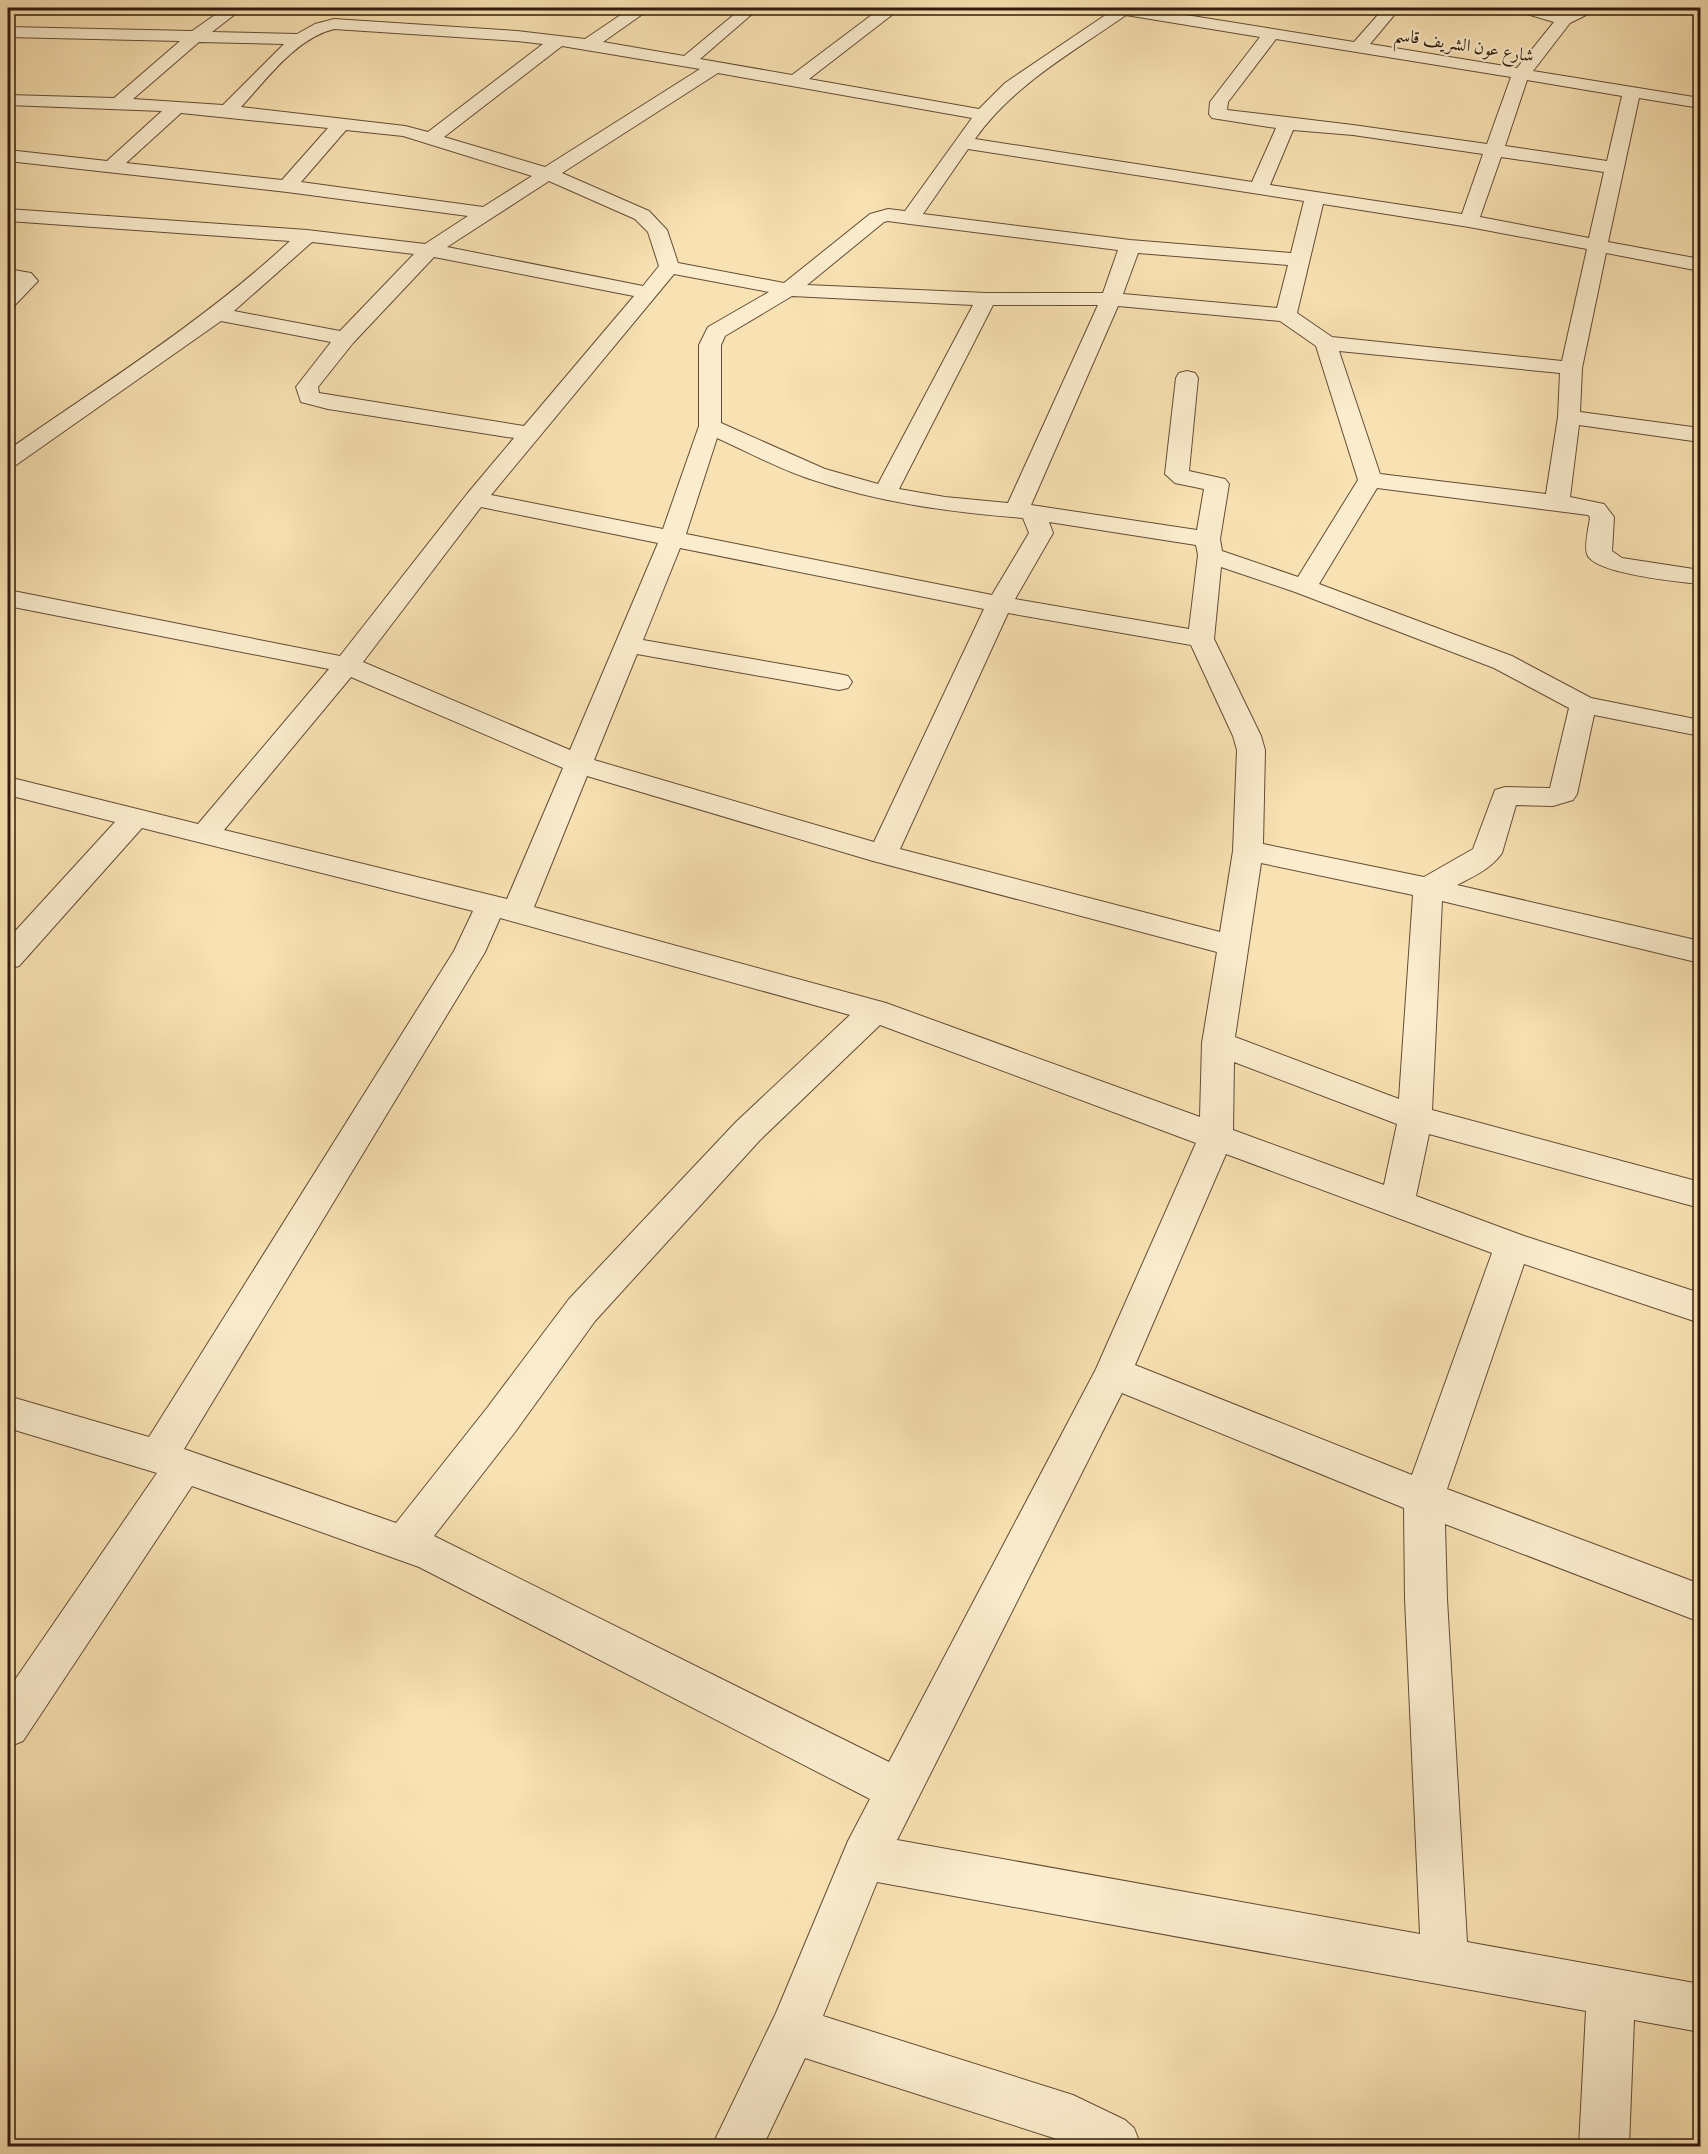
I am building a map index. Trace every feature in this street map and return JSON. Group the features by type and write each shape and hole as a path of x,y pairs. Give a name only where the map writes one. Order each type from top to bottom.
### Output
{"street":[{"path":"118,103 196,36 235,8"},
{"path":"588,44 641,8"},
{"path":"688,61 751,8"},
{"path":"794,82 891,8"},
{"path":"910,218 983,115 1022,77 1120,8"},
{"name":"شارع عون الشريف قاسم","path":"1120,8 1631,93 1698,101"},
{"path":"1198,21 1211,8"},
{"path":"1358,48 1392,8"},
{"path":"1522,8 1563,20"},
{"path":"1469,221 1521,74 1563,20 1588,8"},
{"path":"228,111 299,39 317,27 334,24 588,44 983,115"},
{"path":"8,32 299,39"},
{"path":"1271,34 1219,102 1218,114 1286,124 1353,130 1615,168"},
{"path":"432,138 559,40"},
{"path":"531,434 309,397 307,387 345,338 429,250 716,67"},
{"path":"1557,502 1569,417 1571,368 1631,93"},
{"path":"8,100 177,107 405,131 547,174 587,189 642,215 657,230 669,267"},
{"path":"112,166 177,107"},
{"path":"287,186 342,123"},
{"path":"1259,188 1278,148 1286,124"},
{"path":"964,143 1469,221 1701,265"},
{"path":"8,156 321,190 487,213"},
{"path":"8,460 217,314 269,273 321,190"},
{"path":"1286,315 1315,196"},
{"path":"8,214 285,234 304,220 429,250 650,293"},
{"path":"8,1726 171,1462 469,952 504,908 580,765 672,538 710,426 710,345 716,332 788,290 877,218 888,215 1130,246 1298,260"},
{"path":"1025,511 1111,299 1130,246"},
{"path":"669,267 788,290 986,300 1111,299 1286,315 1326,343 1571,368"},
{"path":"206,833 347,665 475,499 650,293 669,267"},
{"path":"8,275 24,277 28,281 8,301"},
{"path":"885,494 986,300"},
{"path":"217,314 345,338"},
{"path":"1304,586 1370,480 1326,343"},
{"path":"737,2146 793,2030 864,1857 1113,1372 1216,1137 1218,1043 1248,851 1251,750 1247,736 1201,639 1217,484 1183,478 1177,474 1187,378"},
{"path":"1569,417 1701,435"},
{"path":"710,426 817,474 885,494 945,504 1025,511 1209,547 1503,662 1583,705 1701,728"},
{"path":"1370,480 1557,502 1596,509 1602,517 1599,554 1606,560 1615,564 1701,577"},
{"path":"475,499 999,604 1201,639"},
{"path":"883,854 999,604 1041,533 1025,511"},
{"path":"8,598 347,665 580,765 883,854 1233,946"},
{"path":"629,645 839,682"},
{"path":"1428,888 1487,854 1505,796 1553,797 1563,794 1583,705"},
{"path":"8,786 504,908 875,1011 1512,1246 1701,1308"},
{"path":"8,958 136,816"},
{"path":"1248,851 1428,888 1701,952"},
{"path":"1397,1204 1415,1118 1428,888"},
{"path":"404,1544 501,1420 582,1310 748,1131 875,1011"},
{"path":"1218,1043 1415,1118 1701,1195"},
{"path":"1445,1962 1426,1599 1424,1498 1512,1246"},
{"path":"1113,1372 1424,1498 1701,1603"},
{"path":"8,1412 171,1462 432,1554 897,1789"},
{"path":"864,1857 1701,2008"},
{"path":"1604,2146 1611,1990"},
{"path":"793,2030 1072,2120 1107,2138 1116,2146"}]}
